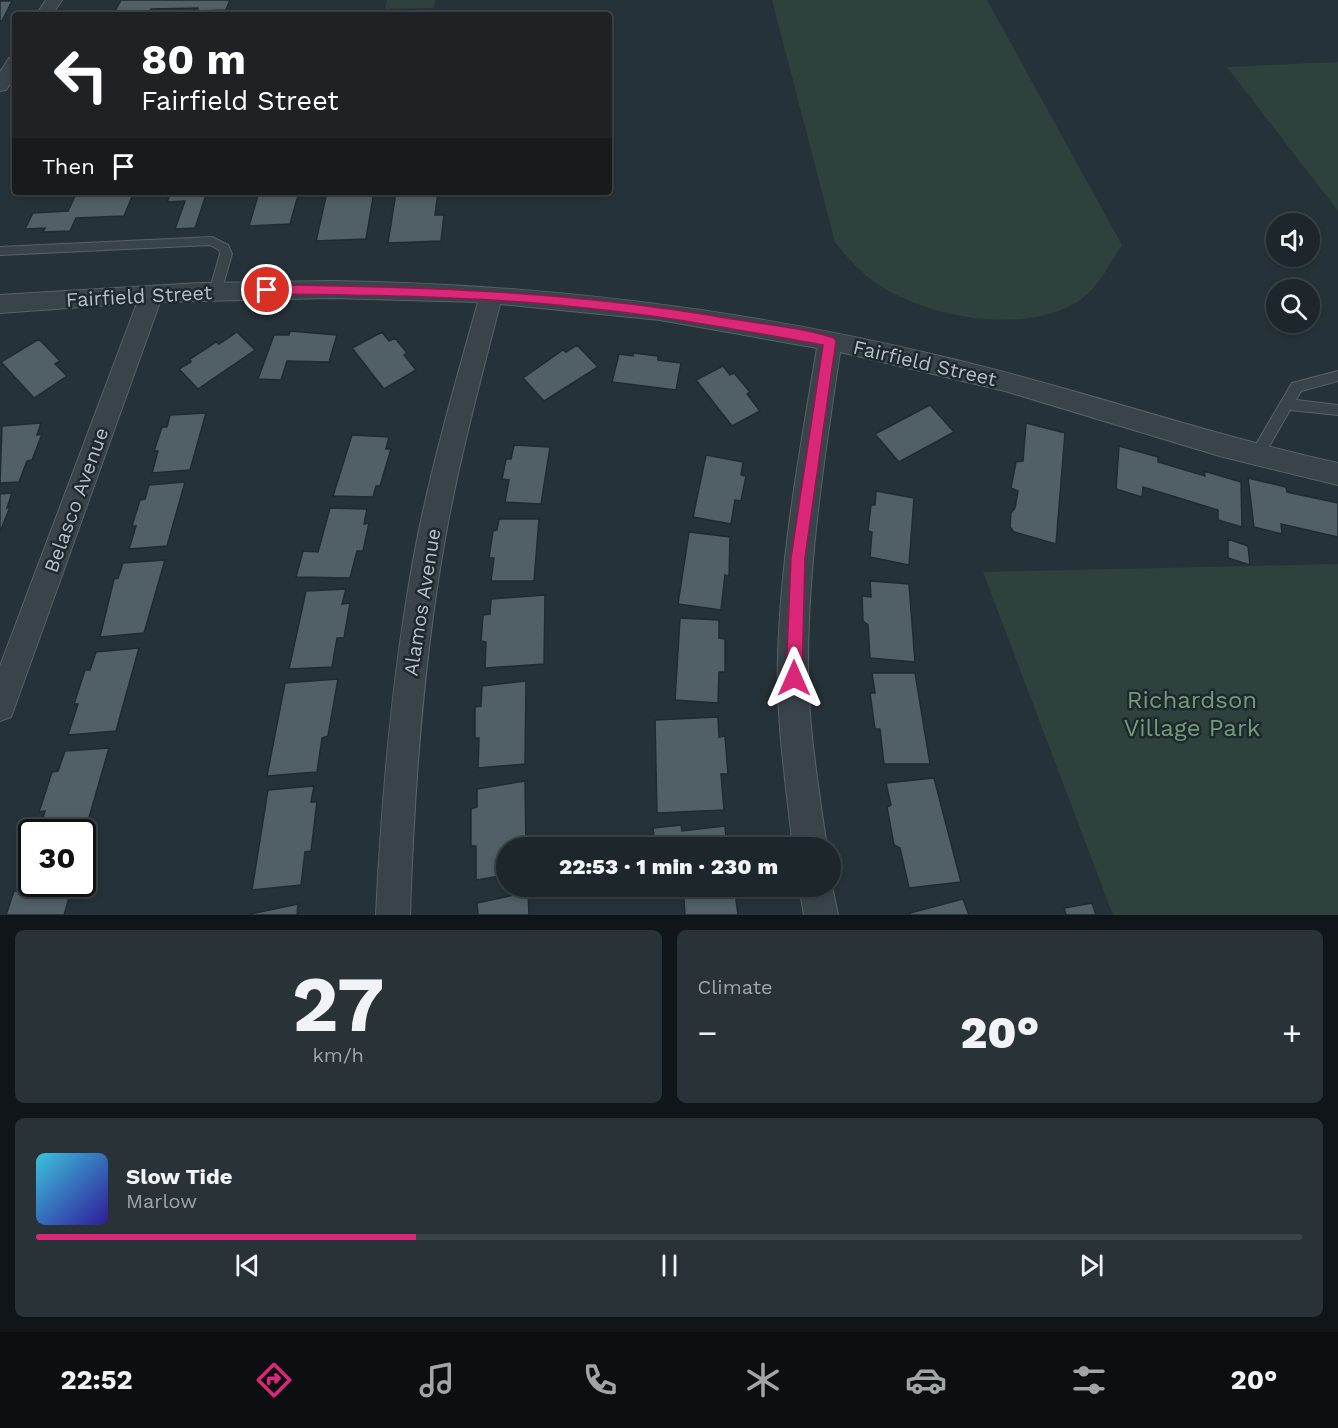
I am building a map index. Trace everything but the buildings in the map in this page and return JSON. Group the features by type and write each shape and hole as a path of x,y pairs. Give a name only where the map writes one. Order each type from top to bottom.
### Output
{"street":[{"path":"0,86 12,67"},
{"name":"Fairfield Street","path":"0,304 152,294 405,290 491,295 679,314 920,360 1033,389 1257,455 1338,474"},
{"name":"Belasco Avenue","path":"0,706 152,294"},
{"name":"Alamos Avenue","path":"393,915 396,820 409,687 425,574 444,476 491,295"},
{"path":"809,837 796,735 793,659 798,558 830,341"},
{"path":"818,897 821,915"}],"lane":[{"path":"0,251 212,241 221,246 226,254 215,292"},
{"path":"1257,455 1298,387 1338,376"},
{"path":"1287,404 1338,410"}],"green space":[{"path":"387,0 435,0 434,8 385,9"},
{"path":"772,0 987,0 1122,245 1091,291 1077,302 1054,312 1029,318 1001,320 973,318 918,304 894,294 862,272 835,242"},
{"path":"1338,62 1338,211 1227,67"},
{"name":"Richardson Village Park","path":"1338,564 1338,915 1113,915 983,572"}],"route":[{"path":"267,290 405,290 575,302 679,314 830,341 798,558 794,678"}]}
